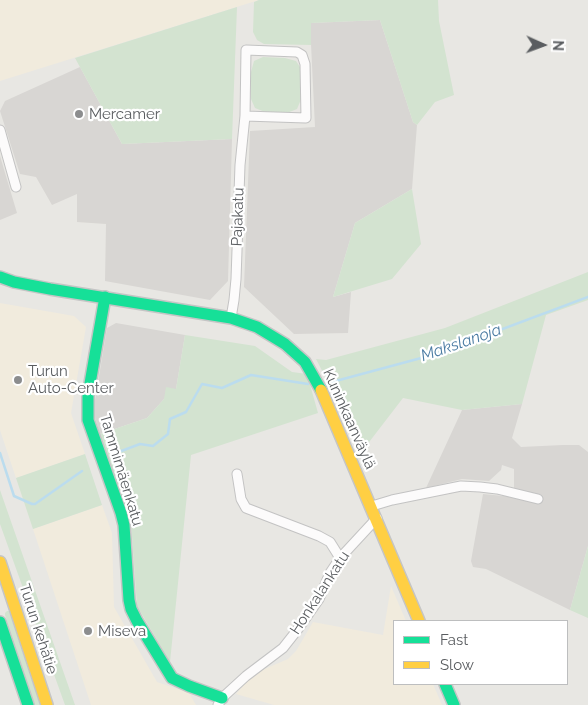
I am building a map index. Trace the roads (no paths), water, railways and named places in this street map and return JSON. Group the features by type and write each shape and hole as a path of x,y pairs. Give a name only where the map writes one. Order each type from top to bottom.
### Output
{"main road":[{"name":"Kuninkaanväylä","path":"0,277 50,290 231,318 257,327 294,352 311,371 325,397 419,620"},
{"name":"Tammimäenkatu","path":"105,297 88,394 88,420 124,526 131,609 172,678 220,702"},
{"name":"Turun kehätie","path":"0,562 47,705"},
{"path":"0,622 28,705"},
{"path":"7,643 18,705"},
{"path":"40,683 53,705"},
{"path":"445,685 454,705"}],"street":[{"name":"Pajakatu","path":"231,318 236,279 240,165 245,116 246,50 297,52 302,55 305,64 306,118 245,116"},
{"path":"0,130 16,187"},
{"path":"237,474 240,499 246,508 319,536 330,542 340,558"},
{"path":"372,506 461,486 497,489 538,499"},
{"name":"Honkalankatu","path":"220,702 246,676 283,648 319,599 330,573 340,558 377,518"}],"waterway":[{"name":"Makslanoja","path":"332,382 436,354 588,297"},
{"name":"Makslanoja","path":"116,453 140,444 153,446 168,434 170,419 186,412 202,384 222,388 251,375 308,384"},
{"name":"Makslanoja","path":"0,453 14,496 32,504 35,504 82,471"}],"place":[{"name":"Mercamer","path":"79,114"},
{"name":"Turun Auto-Center","path":"18,380"},
{"name":"Miseva","path":"88,631"}]}
